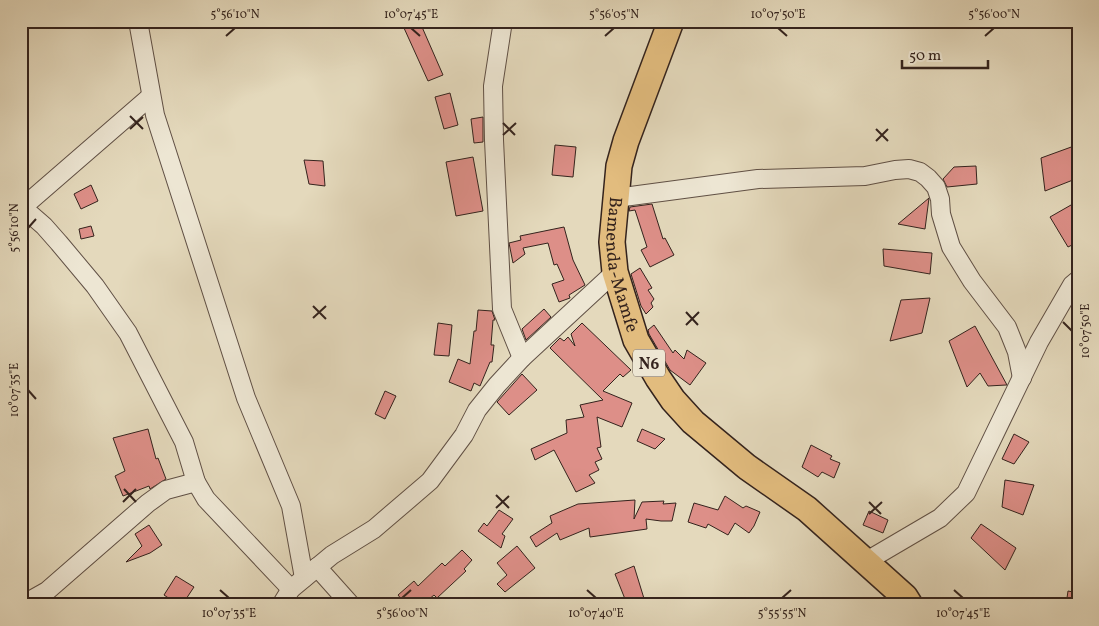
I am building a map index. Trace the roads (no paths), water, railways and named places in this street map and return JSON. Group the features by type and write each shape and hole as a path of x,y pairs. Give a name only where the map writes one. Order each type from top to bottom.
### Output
{"highway":[{"name":"Bamenda-Mamfe","path":"671,21 618,166 612,242 615,272 636,340 673,400 693,422 747,467 807,509 906,602"}],"street":[{"path":"138,21 155,115 246,398 291,506 304,578"},
{"path":"503,21 493,86 502,309 522,358"},
{"path":"151,96 22,207 44,226 59,243 95,286 128,333 184,442 196,482 206,499 221,517 304,578 352,605"},
{"path":"616,198 758,179 865,176 909,169 920,172 936,187 951,247 972,281 1007,327 1016,352 1022,378"},
{"path":"281,605 304,578 338,551 374,529 430,481 464,435 477,410 496,385 522,358 615,272"},
{"path":"865,562 940,518 966,493 1039,342 1072,285 1078,280"},
{"path":"22,605 47,591 166,490 196,482"}]}
